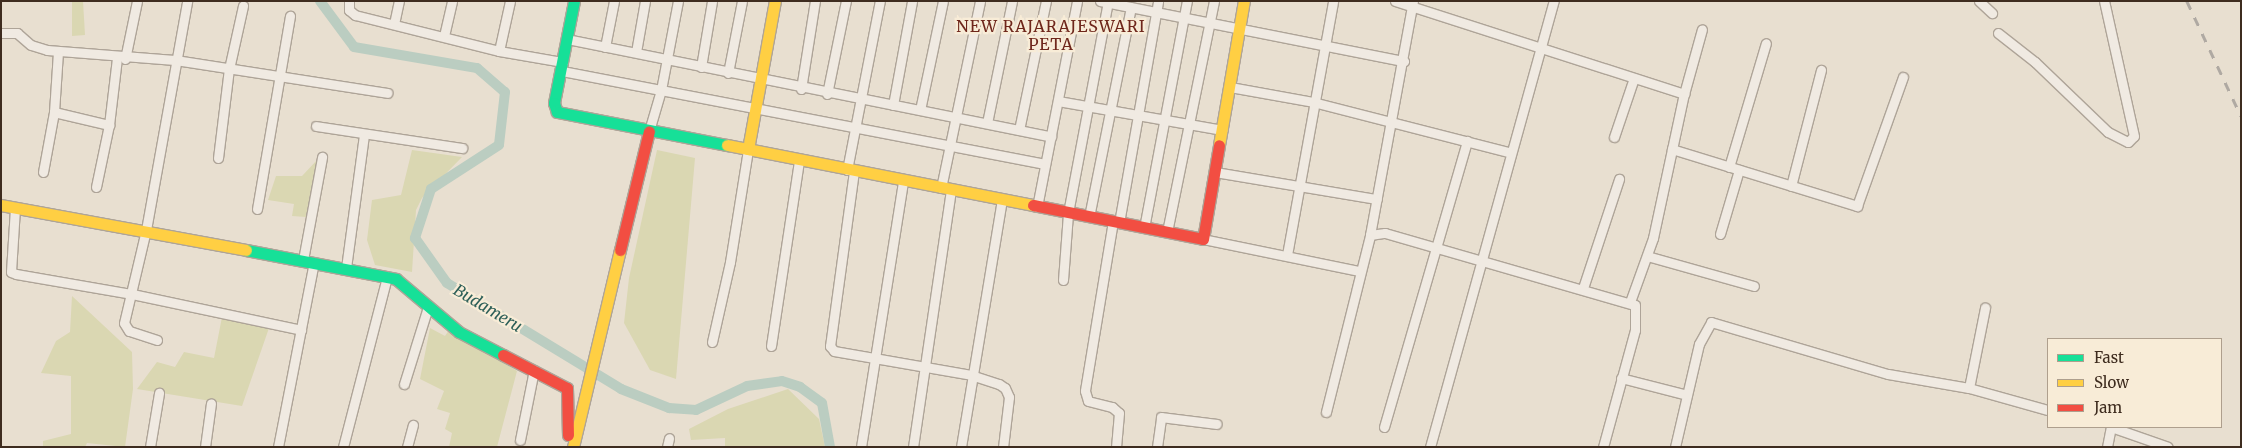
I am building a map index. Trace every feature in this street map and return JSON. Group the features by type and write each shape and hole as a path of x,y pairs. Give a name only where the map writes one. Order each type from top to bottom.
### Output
{"street":[{"path":"96,187 121,58 137,1"},
{"path":"157,340 126,328 124,323 146,230 187,1"},
{"path":"349,1 349,10 355,15 562,67 661,90 854,129 1045,164"},
{"path":"394,24 399,1"},
{"path":"444,36 452,1"},
{"path":"499,50 510,1"},
{"path":"574,1 554,102 557,112 649,132 748,149 799,161 1287,255 1359,271"},
{"path":"605,47 614,1"},
{"path":"636,52 645,1"},
{"path":"572,435 606,318 649,132 661,90 678,1"},
{"path":"700,67 712,1"},
{"path":"728,73 742,1"},
{"path":"712,342 730,262 775,1"},
{"path":"801,89 816,1"},
{"path":"827,94 846,1"},
{"path":"880,1 854,129 830,346 834,351 971,375 999,384 1008,392 1003,447"},
{"path":"892,105 912,1"},
{"path":"920,110 943,1"},
{"path":"913,447 951,147 980,1"},
{"path":"987,123 1012,1"},
{"path":"1019,130 1046,1"},
{"path":"1037,207 1077,1"},
{"path":"1116,447 1119,413 1112,407 1088,400 1085,391 1158,1"},
{"path":"1144,228 1187,1"},
{"path":"1167,232 1214,1"},
{"path":"1203,239 1244,1"},
{"path":"1287,255 1313,102 1333,1"},
{"path":"1395,1 1412,3 1684,94"},
{"path":"1430,447 1554,1"},
{"path":"1980,1 1992,12"},
{"path":"1998,33 2035,62 2108,132 2128,142 2134,136 2104,1"},
{"path":"1063,280 1068,213 1105,2 1404,60"},
{"path":"1326,412 1359,271 1370,235 1390,120 1404,60 1412,3"},
{"path":"218,158 229,69 243,6"},
{"path":"1089,217 1131,7"},
{"path":"257,209 290,16"},
{"path":"1630,302 1647,256 1684,94 1702,29"},
{"path":"1,33 17,33 38,48 121,58 175,60 386,93"},
{"path":"567,39 636,52 760,81 827,94 860,98 1051,137"},
{"path":"1729,167 1766,42"},
{"path":"43,172 54,112 58,51"},
{"path":"1791,186 1821,70"},
{"path":"1672,149 1857,206 1903,77"},
{"path":"1614,138 1634,78"},
{"path":"1230,87 1313,102 1511,152"},
{"path":"1058,102 1222,130"},
{"path":"54,112 109,125"},
{"path":"316,126 462,148"},
{"path":"346,268 364,134"},
{"path":"1384,427 1433,249 1467,141"},
{"path":"278,447 301,330 322,157"},
{"path":"771,346 799,161"},
{"path":"1720,234 1739,170"},
{"path":"1215,172 1377,199"},
{"path":"1583,288 1619,178"},
{"path":"860,446 903,181"},
{"path":"961,447 971,375 1002,200"},
{"path":"1,205 346,268 387,277 407,285 428,307 459,332 567,388 573,447"},
{"path":"16,208 11,272 132,294 301,330"},
{"path":"1370,235 1385,233 1481,263 1583,288 1635,305 1637,318 1603,447"},
{"path":"1647,256 1754,286"},
{"path":"343,447 387,277"},
{"path":"404,384 428,307"},
{"path":"1970,388 1985,308"},
{"path":"1675,447 1699,344 1711,322 1888,374 1970,388 2047,410"},
{"path":"520,440 534,370"},
{"path":"1621,378 1687,395"},
{"path":"150,447 159,393"},
{"path":"205,447 211,403"},
{"path":"1157,447 1161,417 1217,424"},
{"path":"407,447 414,425"},
{"path":"2107,447 2111,428"},
{"path":"2114,428 2168,447"}],"shaded area":[{"path":"72,1 83,1 85,35 72,36"},
{"path":"412,150 462,157 422,198 416,210 412,272 375,265 367,240 372,200 401,195"},
{"path":"657,150 695,158 676,379 650,370 624,323 629,278"},
{"path":"318,159 306,217 292,216 294,204 268,200 276,176 302,176"},
{"path":"72,296 132,352 133,389 125,447 87,443 85,447 43,447 43,441 71,434 71,376 41,373 56,341 70,332"},
{"path":"222,317 269,328 242,406 137,389 157,362 175,367 184,352 214,358"},
{"path":"430,328 445,336 449,330 517,371 497,447 449,447 452,433 445,429 450,413 437,409 444,391 420,379"},
{"path":"788,389 819,419 825,447 725,447 725,438 691,440 689,429 728,409"}],"waterway":[{"name":"Budameru","path":"320,1 354,47 477,68 505,92 499,145 431,189 415,238 447,283 621,389 669,408 696,410 747,386 782,381 800,387 822,403 830,447"}],"railway":[{"path":"2187,1 2241,116"}],"traffic: fast":[{"path":"574,1 554,103 557,112 727,145"},
{"path":"246,250 396,279 459,332 503,355"}],"traffic: slow":[{"path":"748,149 775,1"},
{"path":"1219,145 1244,1"},
{"path":"727,145 1033,205"},
{"path":"1,205 246,250"},
{"path":"573,447 620,250"}],"traffic: jam":[{"path":"620,250 649,131"},
{"path":"1033,205 1203,239 1219,145"},
{"path":"503,355 567,388 568,435"}],"district":[{"name":"NEW RAJARAJESWARI PETA","path":"1051,35"}]}
